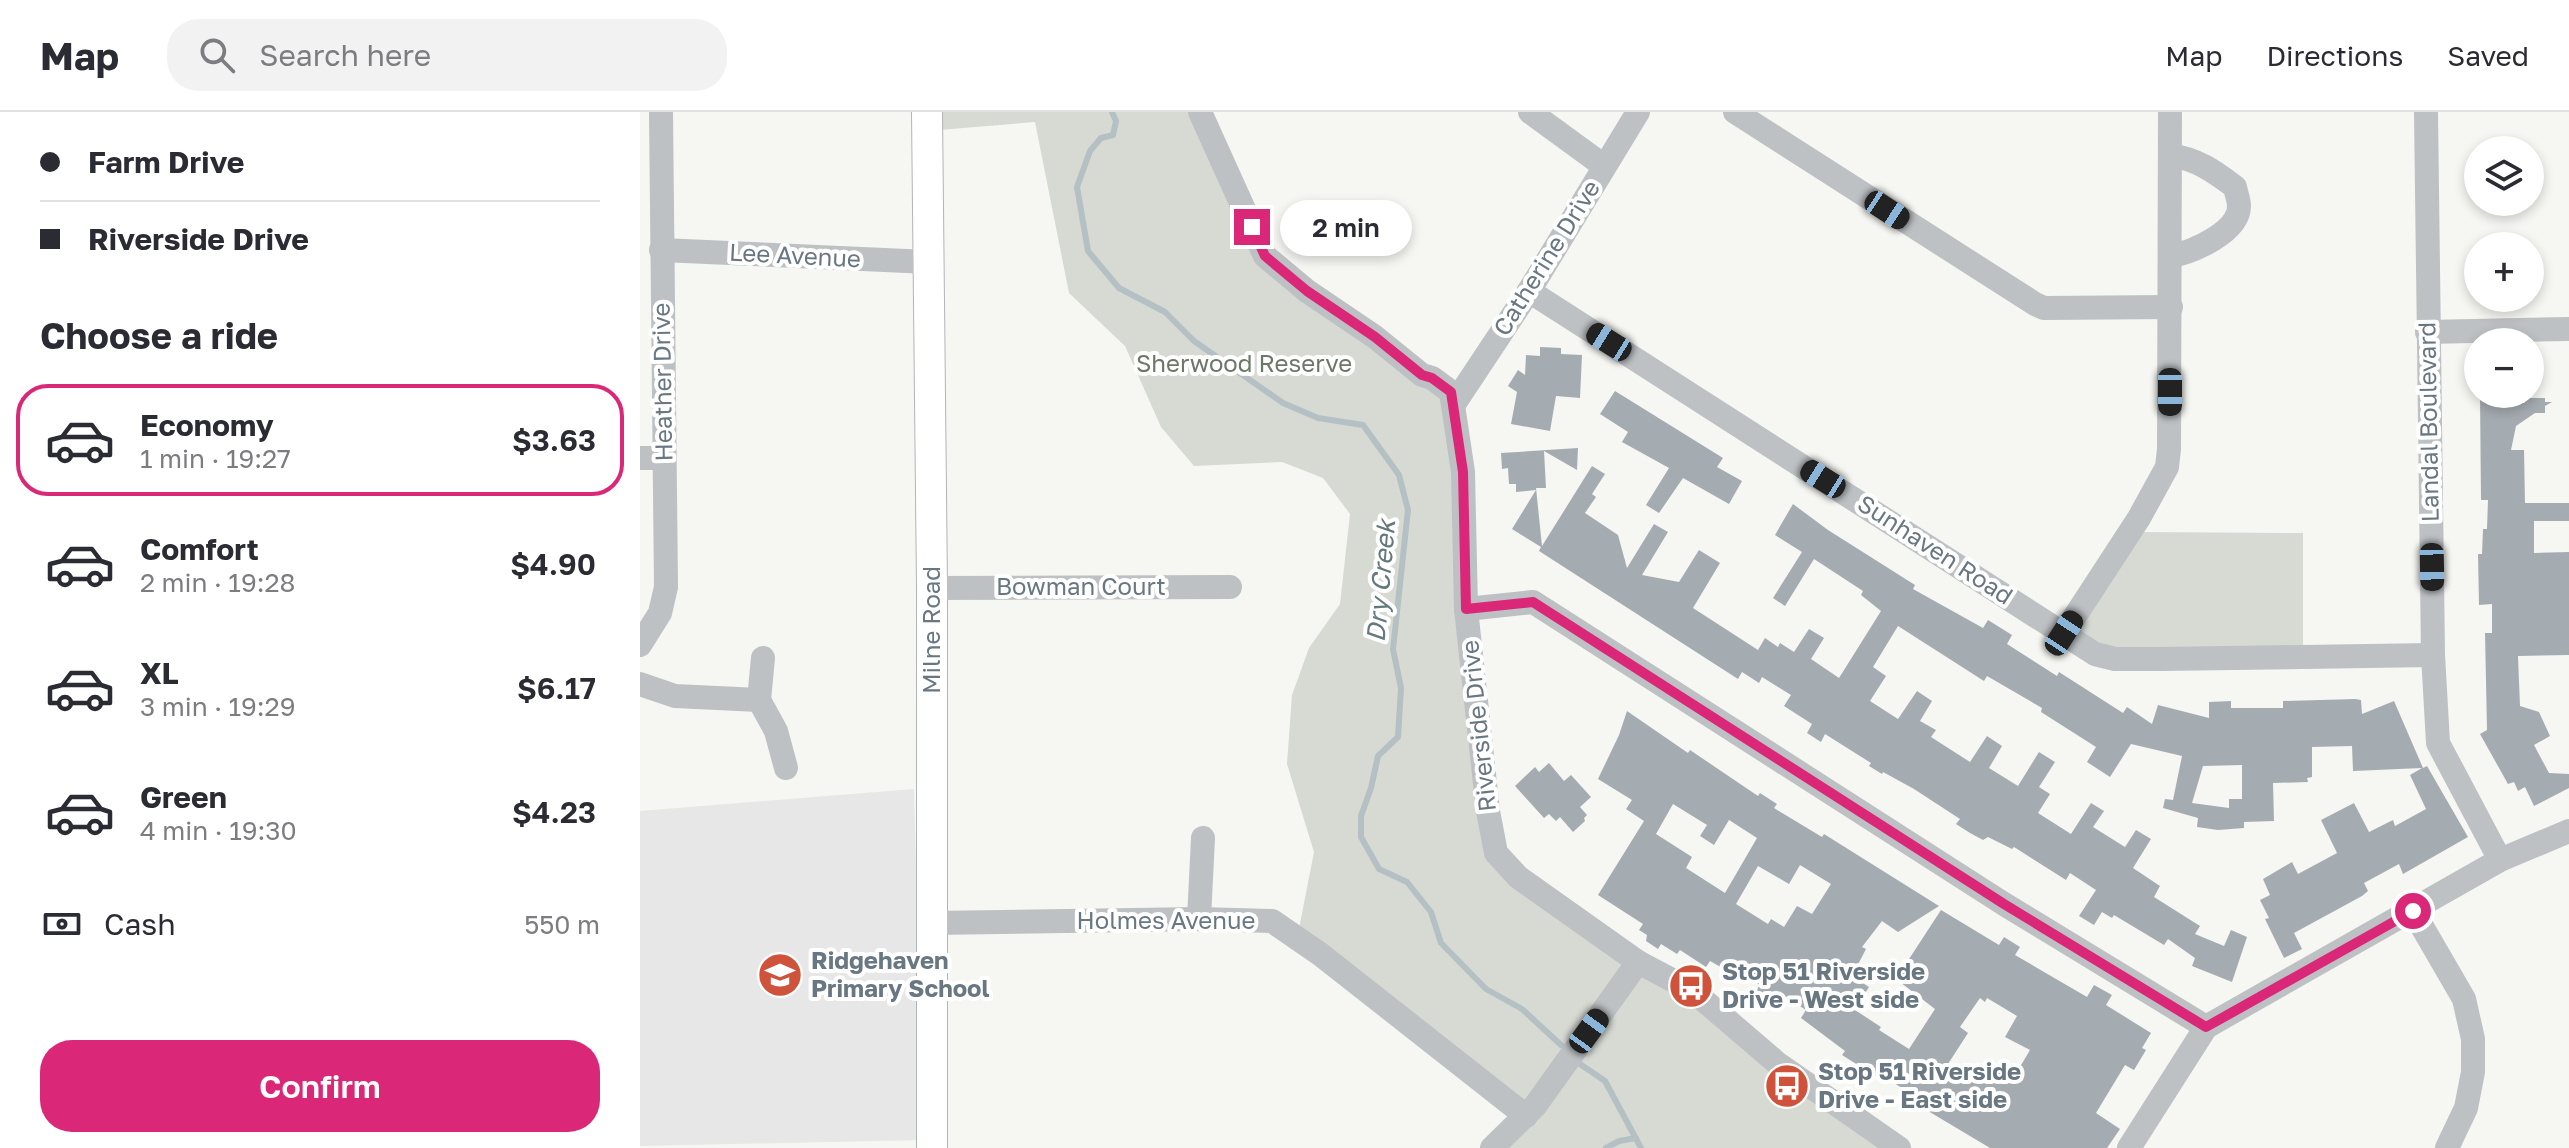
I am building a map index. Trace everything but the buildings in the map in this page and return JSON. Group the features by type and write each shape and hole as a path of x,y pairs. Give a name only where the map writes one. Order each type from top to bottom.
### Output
{"main road":[{"name":"Milne Road","path":"927,112 932,588 932,1148"}],"street":[{"name":"Heather Drive","path":"640,645 660,613 666,587 661,250 651,197 661,112"},
{"path":"1200,112 1265,256 1307,291 1375,337 1422,375 1445,386 1451,392 1454,404"},
{"path":"1530,112 1604,166"},
{"name":"Catherine Drive","path":"1454,404 1529,291 1638,112"},
{"path":"1735,112 2035,304 2044,308 2171,307"},
{"path":"2064,633 2139,518 2167,467 2171,307 2170,112"},
{"name":"Landal Boulevard","path":"2426,112 2433,655 2438,743 2500,860"},
{"path":"2171,156 2186,157 2210,168 2235,187 2239,208 2229,228 2189,253 2171,256"},
{"name":"Lee Avenue","path":"661,250 929,262"},
{"name":"Sunhaven Road","path":"1529,291 2095,654 2115,659 2433,655"},
{"path":"2427,332 2569,329"},
{"name":"Riverside Drive","path":"1454,404 1463,472 1466,609 1488,811 1496,853 1518,877 1638,962 1693,991 1777,1063 1899,1148"},
{"path":"640,458 665,458"},
{"name":"Bowman Court","path":"932,588 1230,587"},
{"path":"1466,609 1533,602 2004,904 2206,1027"},
{"path":"763,658 759,700 776,731 786,768"},
{"path":"640,684 675,696 759,700"},
{"path":"2129,1148 2206,1027 2500,860 2569,831"},
{"path":"1199,919 1203,838"},
{"path":"2413,911 2464,999 2473,1039 2473,1072 2466,1108 2447,1148"},
{"name":"Holmes Avenue","path":"932,923 1199,919 1272,921 1320,954 1526,1116"},
{"path":"1492,1148 1526,1116 1638,962"}],"shaded area":[{"name":"Ridgehaven Primary School","path":"914,789 923,1140 640,1146 640,811"}],"green space":[{"name":"Sherwood Reserve","path":"927,112 1200,112 1265,256 1429,382 1448,407 1496,853 1903,1148 1508,1148 1526,1117 1297,939 1314,852 1287,764 1292,695 1309,648 1340,604 1350,514 1323,478 1282,462 1194,466 1161,427 1125,346 1069,293 1035,122 927,131"},
{"path":"2138,532 2303,533 2303,646 2121,652 2097,645 2079,630"}],"waterway":[{"name":"Dry Creek","path":"1112,112 1116,121 1113,135 1101,138 1090,151 1077,187 1088,251 1119,288 1165,312 1194,341 1283,403 1318,418 1363,425 1399,475 1408,510 1393,649 1401,688 1398,737 1378,756 1361,816 1361,837 1379,869 1407,882 1431,912 1441,943 1486,989 1522,1009 1561,1045"},
{"name":"Dry Creek","path":"1580,1064 1605,1081 1641,1148"},
{"path":"1606,1148 1619,1141 1636,1138"}],"place":[{"name":"Ridgehaven Primary School","path":"780,975"},
{"name":"Stop 51 Riverside Drive - West side","path":"1691,986"},
{"name":"Stop 51 Riverside Drive - East side","path":"1787,1086"}],"route":[{"path":"1252,227 1265,256 1307,291 1375,337 1422,375 1432,378 1451,392 1463,472 1466,609 1533,602 2004,904 2206,1027 2413,911"}]}
